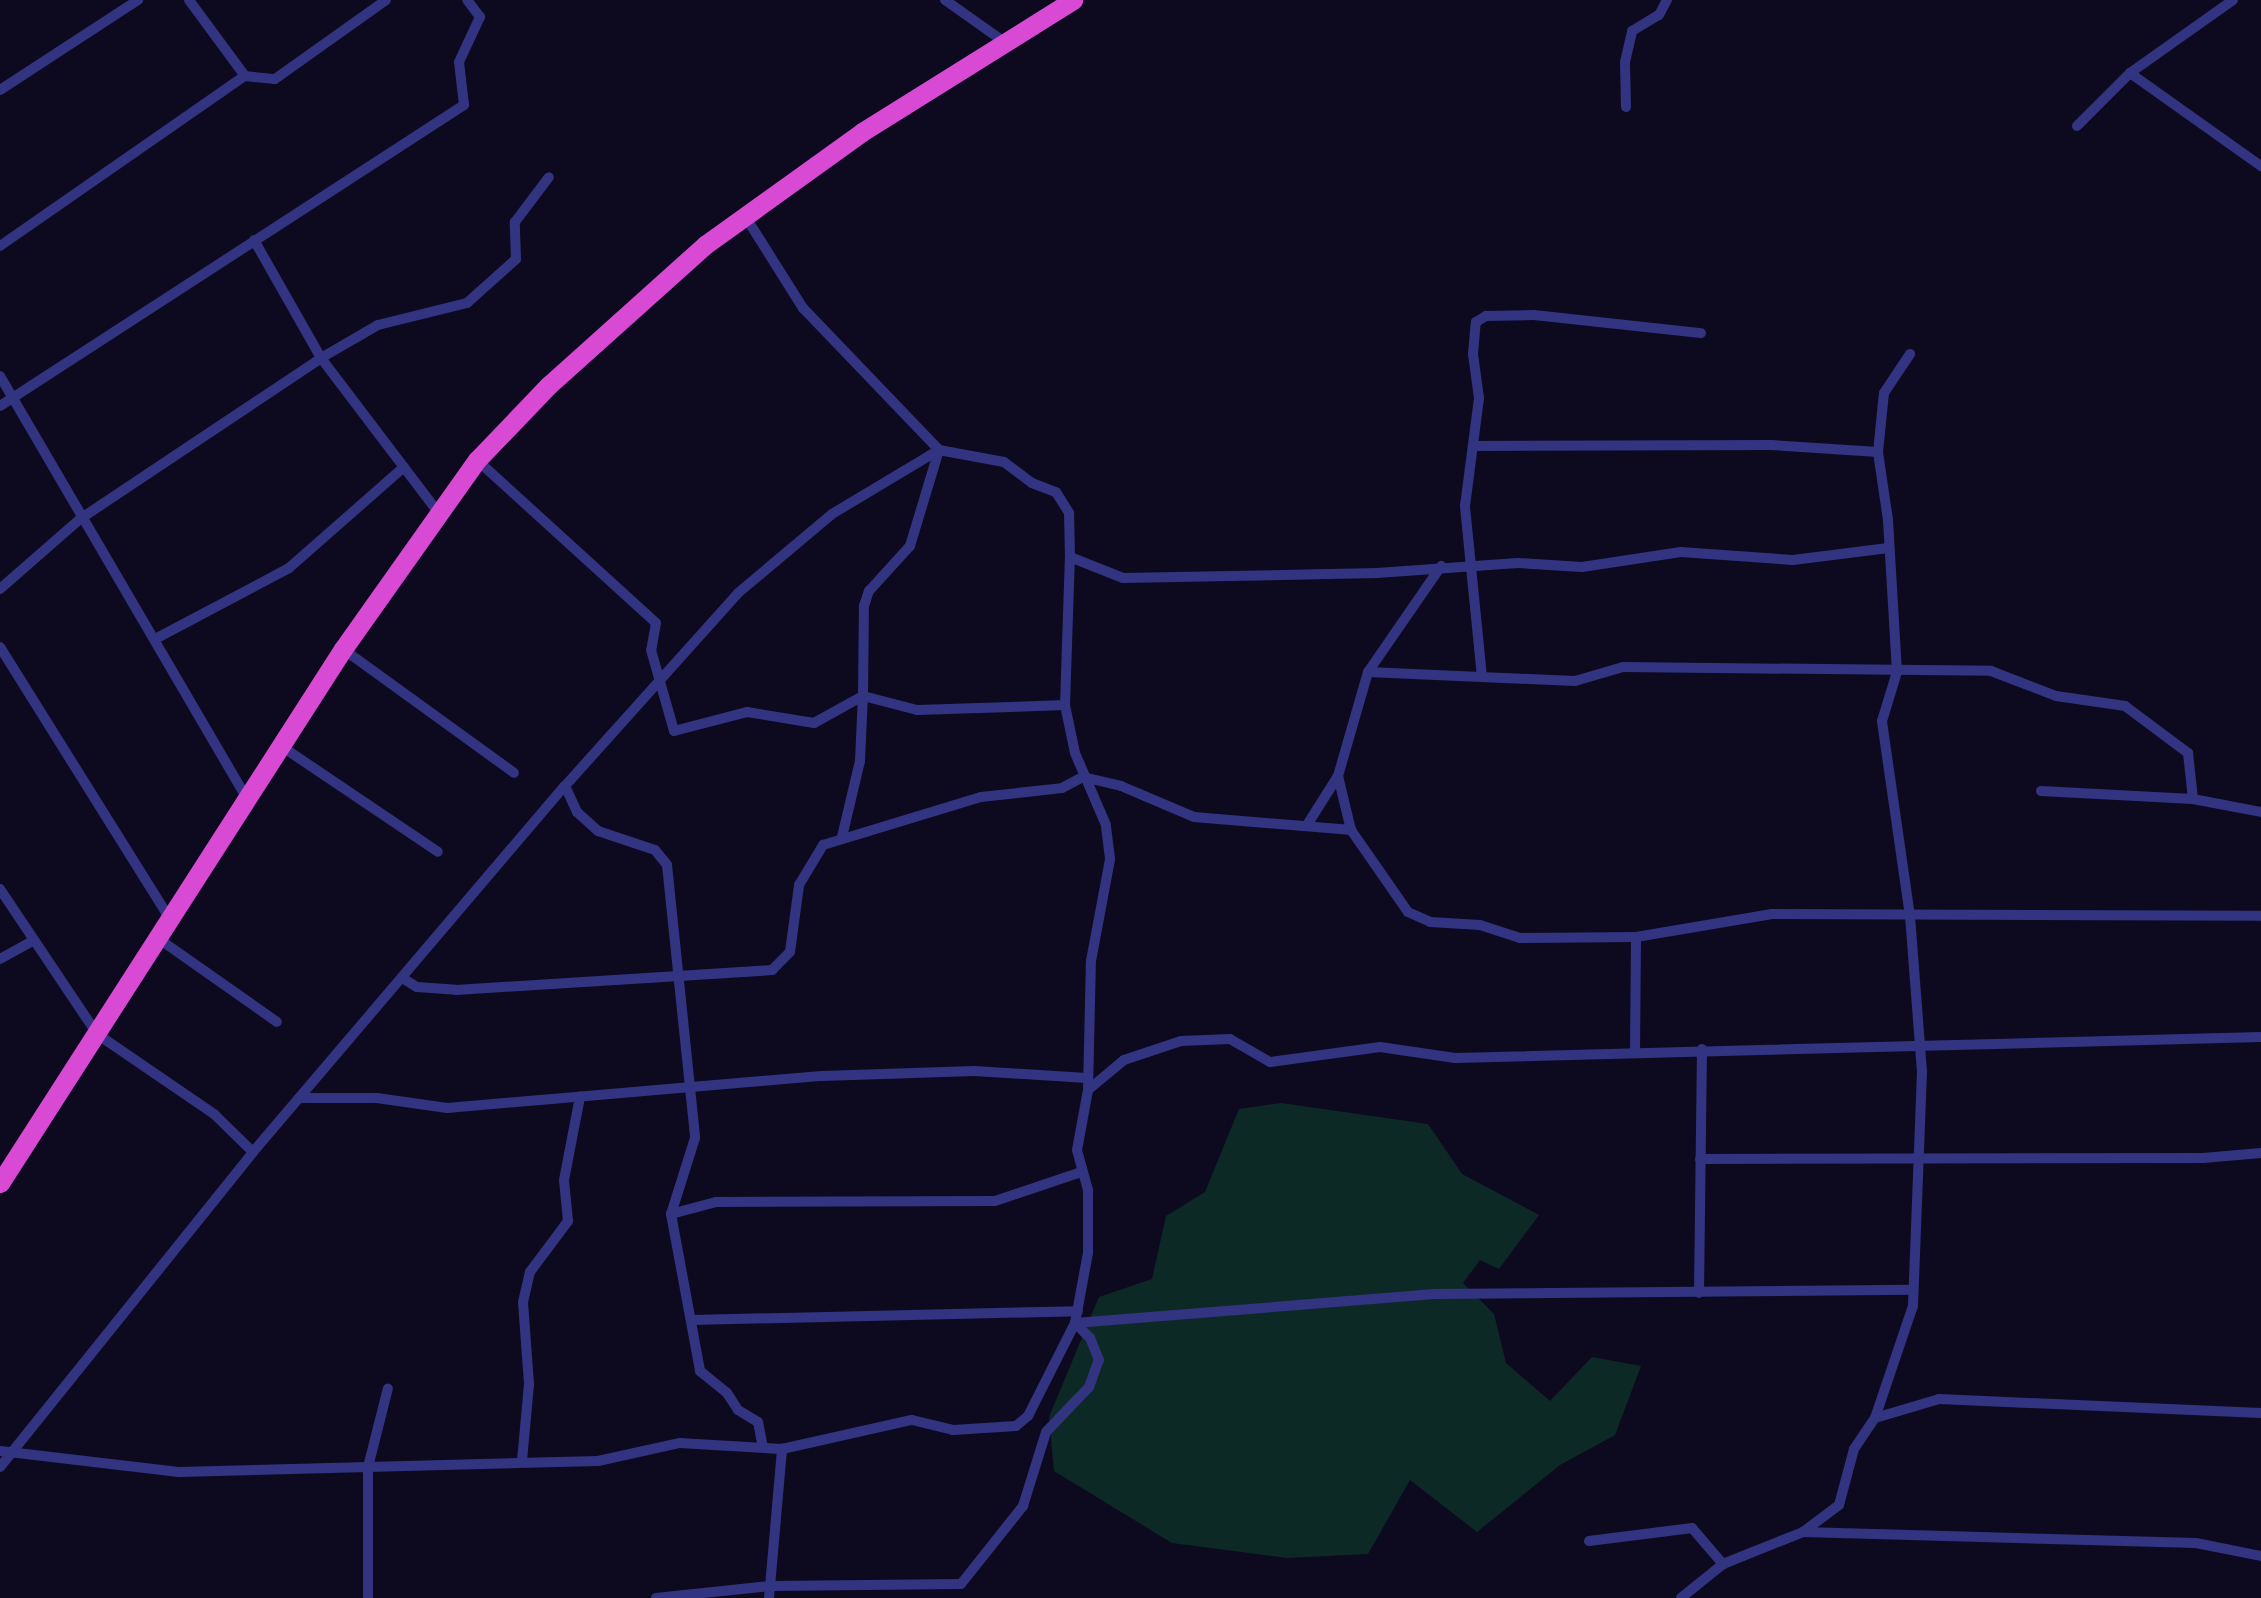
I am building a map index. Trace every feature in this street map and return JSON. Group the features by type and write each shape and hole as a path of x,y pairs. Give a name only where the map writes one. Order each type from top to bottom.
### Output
{"highway":[{"path":"0,1182 159,939 343,649 477,460 549,385 745,216 1003,41 1073,0"}],"street":[{"path":"0,90 138,0"},
{"path":"189,0 244,76"},
{"path":"0,246 244,76 275,79 386,0"},
{"path":"0,406 464,105 459,62 480,17 467,0"},
{"path":"945,0 1003,41"},
{"path":"1626,107 1625,62 1632,31 1659,15 1667,0"},
{"path":"2077,126 2130,74 2233,0"},
{"path":"2130,74 2261,166"},
{"path":"0,589 80,519 321,358 378,325 467,303 516,259 515,222 549,177"},
{"path":"0,1451 19,1450 179,1472 598,1461 680,1443 782,1449 912,1420 953,1430 1016,1426 1028,1416 1076,1317 1088,1253 1088,1190 1077,1150 1088,1090 1091,961 1110,859 1106,825 1083,777 1065,705 1069,513 1056,492 1032,483 1004,462 939,450 803,308 745,216"},
{"path":"254,240 321,358 438,512"},
{"path":"1482,677 1465,506 1479,398 1473,354 1476,322 1486,316 1534,315 1701,333"},
{"path":"1681,1598 1723,1564 1803,1532 1839,1505 1854,1449 1875,1418 1913,1290 1920,1042 1910,916 1882,721 1897,672 1878,452 1884,393 1910,354"},
{"path":"0,376 80,519 157,638 247,798"},
{"path":"1474,446 1771,445 1878,452"},
{"path":"0,1467 19,1450 253,1152 404,979 565,786 738,593 832,514 939,450"},
{"path":"842,837 860,761 864,606 869,591 910,546 939,450"},
{"path":"477,460 656,623 651,650 674,732 747,712 814,723 863,696 917,710 1065,705"},
{"path":"157,638 289,568 404,467"},
{"path":"1070,557 1123,578 1377,573 1469,565 1582,567 1681,552 1793,560 1888,548"},
{"path":"1307,825 1338,776 1368,672 1441,566"},
{"path":"0,647 171,920"},
{"path":"343,649 514,773"},
{"path":"1368,672 1574,681 1623,667 1991,671 2056,696 2125,706 2188,753 2193,799"},
{"path":"282,746 438,852"},
{"path":"1338,776 1352,830 1408,912 1430,922 1480,925 1520,938 1636,937 1772,914 2261,916"},
{"path":"404,979 417,987 456,990 772,970 790,952 799,885 823,845 842,837 981,797 1062,788 1083,777 1121,786 1194,817 1352,830"},
{"path":"565,786 577,812 598,831 655,850 667,865 695,1138 671,1214 700,1371 727,1392 738,1410 758,1422 763,1447"},
{"path":"2041,791 2193,799 2261,812"},
{"path":"0,889 32,941 97,1034 214,1114 253,1152"},
{"path":"1635,1052 1636,937"},
{"path":"159,939 277,1022"},
{"path":"0,959 32,941"},
{"path":"1088,1090 1124,1060 1181,1041 1230,1039 1270,1062 1380,1047 1455,1058 1920,1042 2261,1037"},
{"path":"1699,1293 1702,1049"},
{"path":"299,1098 377,1098 447,1108 822,1076 961,1071 1087,1078"},
{"path":"522,1461 529,1384 523,1302 530,1272 568,1221 564,1180 580,1097"},
{"path":"1700,1159 2203,1158 2261,1153"},
{"path":"671,1214 716,1202 995,1201 1081,1172"},
{"path":"691,1320 1076,1317 1435,1293 1913,1290"},
{"path":"656,1598 961,1584 1023,1506 1046,1432 1089,1387 1098,1360 1090,1338 1076,1317"},
{"path":"368,1598 368,1467 388,1388"},
{"path":"1875,1418 1939,1399 2261,1413"},
{"path":"770,1592 782,1449"},
{"path":"1589,1541 1692,1528 1723,1564"},
{"path":"1803,1532 2196,1543 2261,1556"}],"green space":[{"path":"1281,1103 1428,1124 1462,1174 1539,1215 1499,1269 1480,1260 1463,1283 1494,1314 1506,1363 1550,1401 1592,1357 1641,1366 1615,1435 1560,1465 1477,1532 1410,1480 1368,1554 1288,1558 1172,1543 1054,1471 1049,1417 1099,1297 1152,1279 1166,1216 1205,1192 1239,1109"}]}
